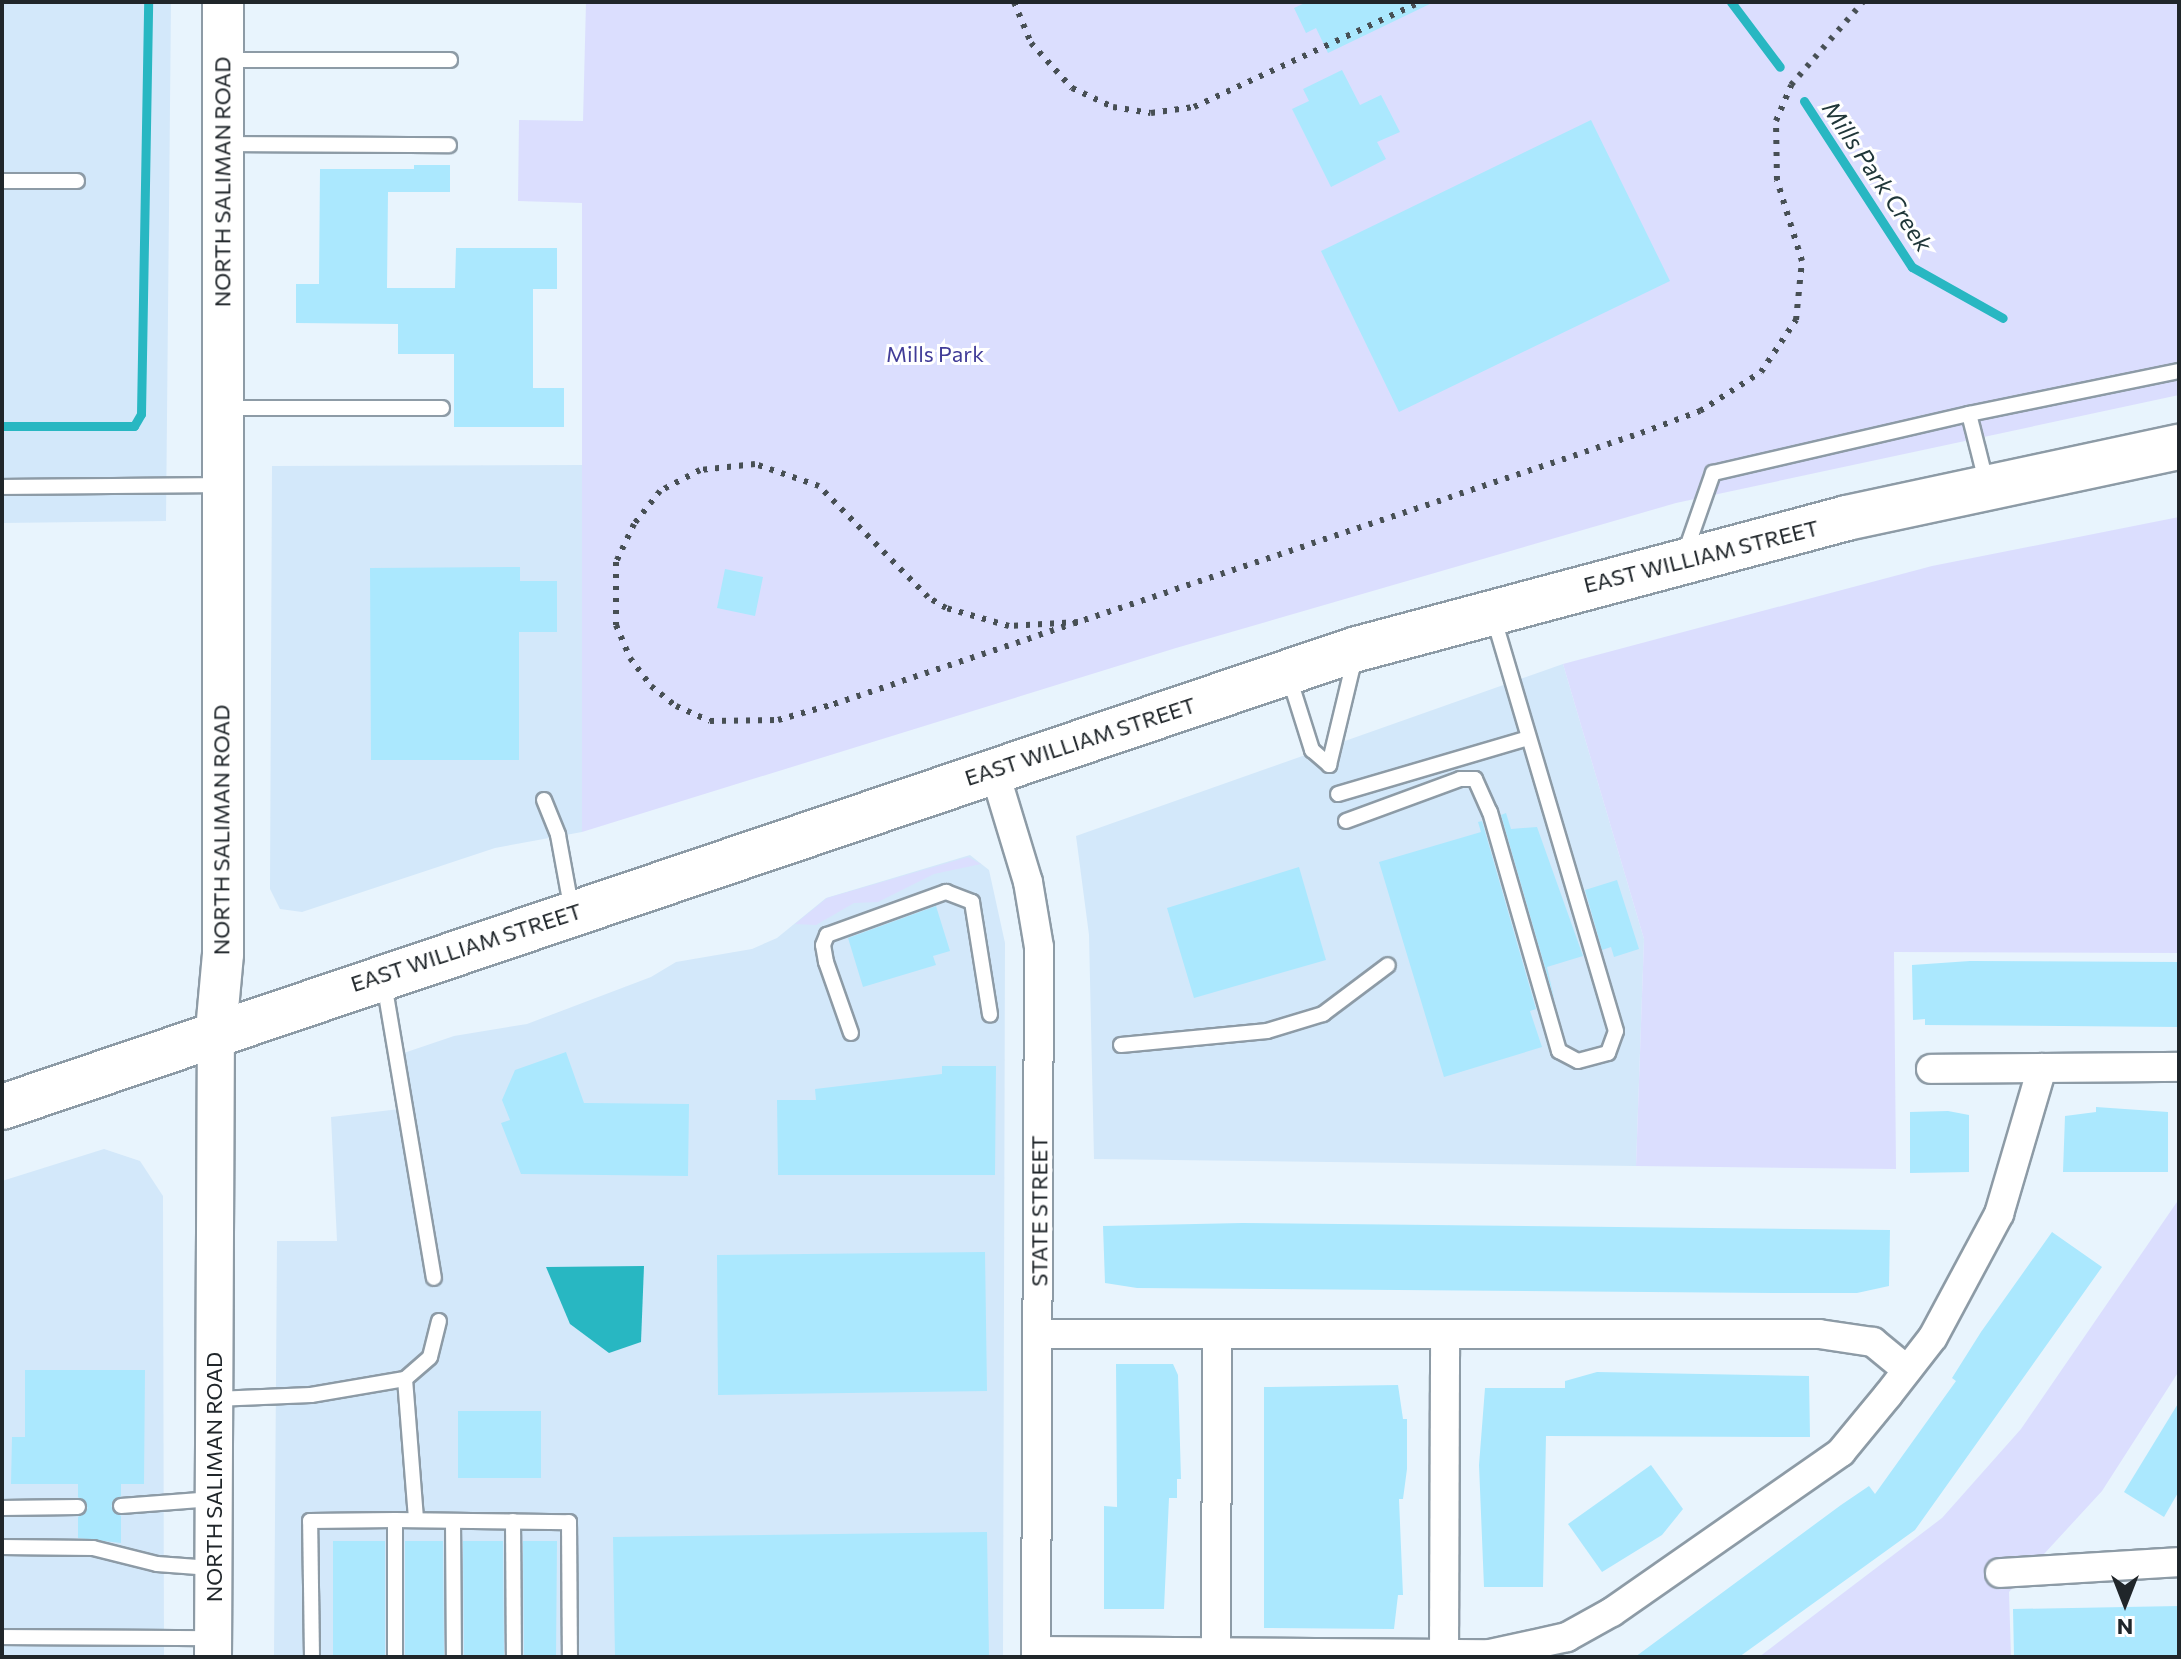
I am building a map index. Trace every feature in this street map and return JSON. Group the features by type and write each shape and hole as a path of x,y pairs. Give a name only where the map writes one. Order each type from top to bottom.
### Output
{"main road":[{"name":"NORTH SALIMAN ROAD","path":"216,1031 223,954 223,2"},
{"name":"EAST WILLIAM STREET","path":"2,1107 216,1031 1357,649 1682,561 1987,487 2179,447"}],"street":[{"name":"STATE STREET","path":"994,770 1028,882 1039,947 1036,1654"},
{"name":"NORTH SALIMAN ROAD","path":"213,1648 216,1031"},
{"path":"1931,1069 2179,1067"},
{"path":"1036,1654 1444,1653 1525,1649 1567,1637 1612,1612 1841,1452 1907,1370 1933,1337 1999,1214 2042,1068"},
{"path":"1039,1334 1819,1334 1873,1342 1907,1370"},
{"path":"1216,1653 1217,1335"},
{"path":"1444,1653 1445,1336"},
{"path":"2000,1573 2179,1562"}],"lane":[{"path":"223,60 450,60"},
{"path":"222,144 449,145"},
{"path":"2,181 77,181"},
{"path":"1682,561 1713,473 1969,414 2179,371"},
{"path":"221,408 442,408"},
{"path":"1969,414 1987,487"},
{"path":"2,487 221,485"},
{"path":"1346,821 1460,779 1475,779 1490,812 1559,1051 1578,1061 1608,1053 1616,1031 1492,611"},
{"path":"1287,672 1312,750 1329,765 1357,649"},
{"path":"1338,794 1528,738"},
{"path":"544,800 558,835 572,911"},
{"path":"851,1033 826,962 823,945 827,935 946,892 972,902 990,1015"},
{"path":"1121,1045 1281,1027 1323,1014 1388,965"},
{"path":"382,975 414,1136 434,1278"},
{"path":"214,1399 311,1395 405,1379 430,1357 439,1321"},
{"path":"405,1379 416,1520"},
{"path":"121,1506 214,1499"},
{"path":"2,1508 78,1507"},
{"path":"395,1520 395,1657"},
{"path":"312,1657 310,1521 395,1520 569,1522 570,1657"},
{"path":"453,1521 454,1657"},
{"path":"513,1521 514,1657"},
{"path":"2,1547 93,1548 169,1566 214,1568"},
{"path":"2,1637 213,1648"}],"shaded area":[{"path":"2,2 171,2 166,521 2,523"},
{"path":"582,465 582,832 495,848 302,912 280,909 270,889 272,466"},
{"path":"1563,664 1644,939 1636,1166 1094,1159 1089,935 1076,836"},
{"path":"970,855 989,870 1005,943 1003,1657 274,1657 277,1241 337,1241 331,1117 400,1109 389,1058 454,1036 527,1024 651,977 676,962 752,949 777,938 826,898"},
{"path":"104,1149 140,1161 163,1196 164,1657 2,1657 2,1181"}],"green space":[{"name":"Mills Park","path":"586,2 2179,2 2179,395 1676,503 1176,648 582,832 582,203 518,201 519,120 583,121"},
{"path":"2179,517 2179,953 1894,952 1896,1169 1636,1166 1644,939 1563,664 1932,566"},
{"path":"968,857 981,864 934,874 878,902 854,903 816,925 795,924 827,898"},
{"path":"2179,1199 2179,1371 2102,1491 2009,1592 2011,1657 1759,1657 1942,1518 2021,1429"}],"water":[{"path":"644,1266 641,1342 609,1353 570,1324 546,1267"}],"building":[{"path":"1307,2 1434,2 1328,53 1316,28 1306,33 1294,8"},
{"path":"1342,70 1360,105 1381,95 1400,132 1377,142 1386,159 1331,187 1292,109 1309,101 1303,89"},
{"path":"1591,120 1670,281 1399,412 1321,251"},
{"path":"414,165 450,165 450,192 388,192 387,288 455,288 456,248 557,248 557,289 533,289 533,388 564,388 564,427 454,427 454,354 398,354 398,324 296,323 296,284 319,284 320,169 414,169"},
{"path":"520,567 520,581 557,581 557,632 519,632 519,760 371,760 370,568"},
{"path":"725,569 763,577 755,616 717,608"},
{"path":"1506,813 1511,829 1537,827 1583,956 1547,967 1555,1002 1501,815"},
{"path":"1482,821 1536,1009 1530,1011 1542,1047 1444,1077 1379,862 1481,832 1478,822"},
{"path":"1299,867 1326,960 1194,998 1167,908"},
{"path":"1617,880 1639,949 1614,957 1611,947 1602,950 1585,890"},
{"path":"936,906 950,951 933,956 936,965 863,987 848,938"},
{"path":"1970,961 2179,962 2179,1027 1925,1025 1925,1019 1913,1020 1912,965"},
{"path":"566,1052 584,1103 689,1104 688,1176 521,1174 501,1123 510,1120 502,1100 515,1070"},
{"path":"942,1066 996,1066 995,1175 778,1175 777,1100 816,1100 815,1089 942,1074"},
{"path":"2096,1107 2168,1112 2168,1172 2063,1172 2065,1116 2096,1112"},
{"path":"1948,1111 1969,1115 1969,1172 1910,1173 1910,1112"},
{"path":"1242,1223 1890,1230 1889,1286 1857,1293 1772,1293 1137,1288 1105,1283 1103,1226"},
{"path":"2052,1232 2102,1267 1915,1530 1739,1657 1635,1657 1841,1505 1869,1486 1875,1494 1956,1381 1952,1378 1981,1332"},
{"path":"985,1252 987,1391 718,1395 717,1255"},
{"path":"1116,1364 1173,1364 1178,1375 1181,1479 1177,1479 1177,1498 1169,1498 1164,1609 1104,1609 1104,1506 1117,1507"},
{"path":"25,1370 145,1370 144,1484 121,1484 121,1496 111,1506 121,1516 121,1543 78,1538 78,1517 88,1508 78,1497 78,1484 11,1484 12,1437 25,1437"},
{"path":"1597,1372 1809,1376 1810,1437 1546,1436 1543,1587 1484,1587 1479,1465 1485,1388 1565,1388 1565,1381"},
{"path":"1398,1385 1403,1419 1407,1419 1407,1469 1403,1499 1399,1499 1403,1595 1398,1595 1394,1629 1264,1628 1264,1387"},
{"path":"2179,1402 2179,1491 2164,1517 2124,1492"},
{"path":"458,1411 541,1411 541,1478 458,1478"},
{"path":"1651,1465 1683,1509 1662,1535 1602,1572 1568,1524"},
{"path":"987,1532 989,1657 615,1657 613,1537"},
{"path":"333,1541 385,1541 385,1657 333,1657"},
{"path":"405,1541 443,1541 444,1657 405,1657"},
{"path":"463,1541 503,1541 504,1657 464,1657"},
{"path":"523,1541 557,1541 556,1657 524,1657"},
{"path":"2179,1606 2179,1657 2014,1657 2013,1609"}],"waterway":[{"path":"2,426 134,426 141,414 148,2"},
{"path":"1731,2 1780,67"},
{"name":"Mills Park Creek","path":"1804,101 1912,267 2003,318"}],"railway":[{"path":"1014,2 1031,43 1072,88 1113,107 1151,113 1194,107 1420,2"},
{"path":"1078,622 1009,626 946,608 928,597 819,486 755,464 700,470 660,491 634,524 616,562 616,625 630,658 651,686 676,706 710,721 778,720 834,704 1641,433 1700,411 1761,372 1796,320 1802,261 1777,180 1776,121 1791,85 1863,2"}]}
